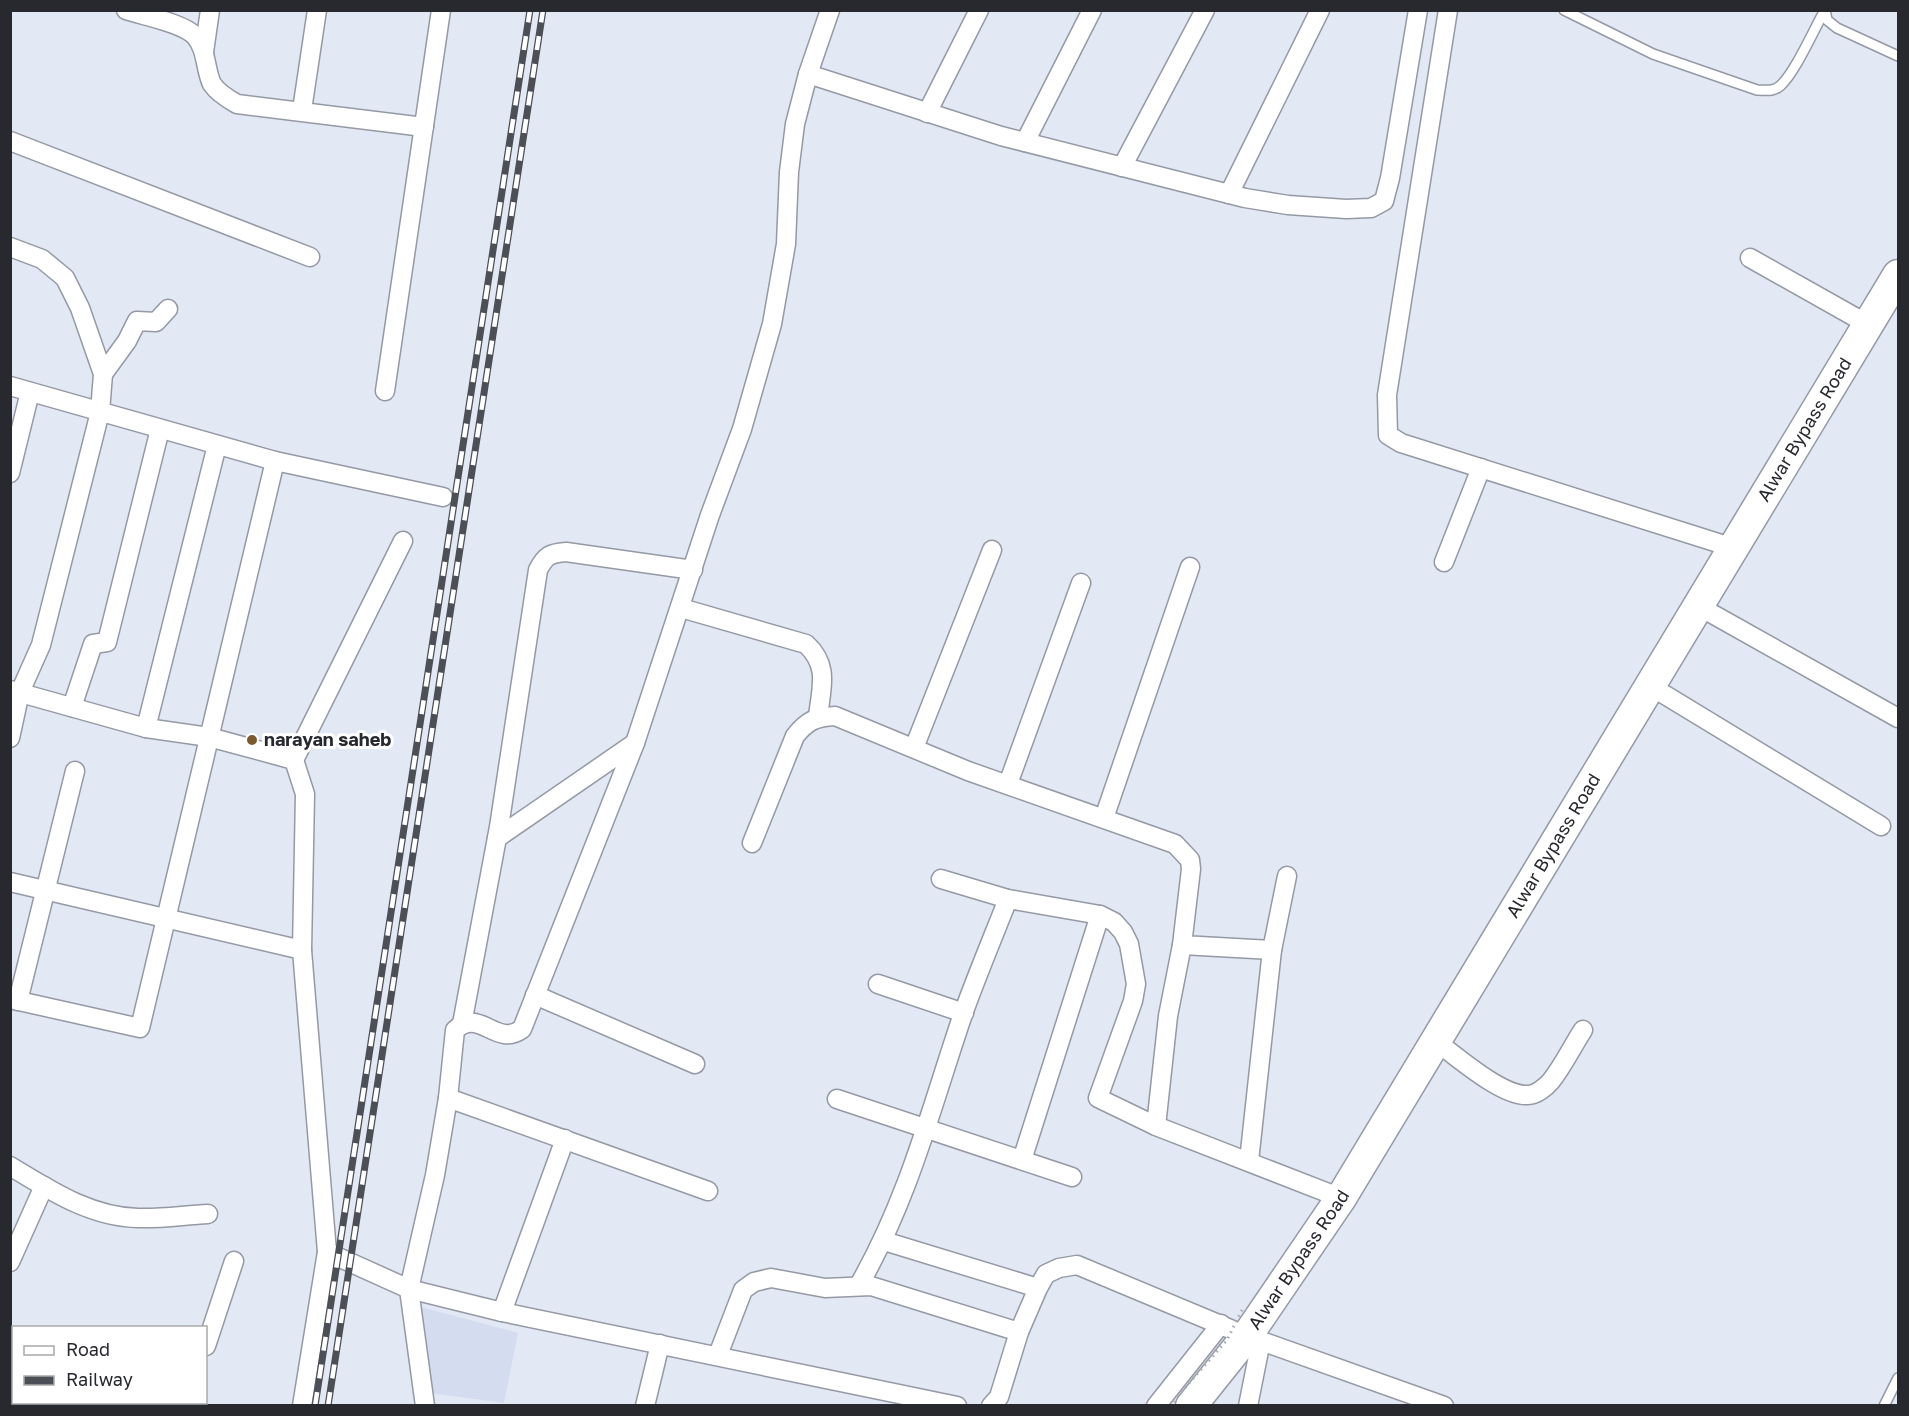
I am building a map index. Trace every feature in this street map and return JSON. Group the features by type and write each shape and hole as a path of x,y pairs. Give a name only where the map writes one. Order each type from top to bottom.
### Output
{"highway":[{"name":"Alwar Bypass Road","path":"1199,1400 1243,1328 1341,1198 1899,275"}],"street":[{"path":"126,10 183,28 195,36 204,52 212,83 222,94 237,104 302,110 424,127"},
{"path":"204,52 210,10"},
{"path":"302,110 316,10"},
{"path":"385,391 441,10"},
{"path":"425,1406 409,1289 435,1175 448,1098 455,1030 462,1024 473,1021 504,1035 514,1035 522,1029 635,743 742,429 772,324 786,244 793,143 808,74 830,10"},
{"path":"927,112 979,10"},
{"path":"1025,142 1092,10"},
{"path":"1122,167 1205,10"},
{"path":"1229,194 1320,10"},
{"path":"808,74 1025,142 1229,194 1288,205 1371,208 1384,201 1418,10"},
{"path":"1448,10 1386,395 1385,421 1388,435 1401,443 1734,548"},
{"path":"10,141 310,257"},
{"path":"10,247 42,260 65,278 80,308 103,374 100,412 41,645 14,694 10,738"},
{"path":"1750,258 1869,325"},
{"path":"103,374 127,341 137,321 156,322 168,309"},
{"path":"10,386 275,461 443,497"},
{"path":"10,473 30,392"},
{"path":"72,707 93,644 107,642 160,429"},
{"path":"146,728 217,445"},
{"path":"75,771 48,891 14,1000 140,1028 275,461"},
{"path":"1444,561 1481,468"},
{"path":"302,1406 327,1252 302,950 304,794 294,760 403,541"},
{"path":"915,748 992,550"},
{"path":"462,1024 497,838 533,589 544,558 553,553 566,552 693,570"},
{"path":"1104,818 1190,567"},
{"path":"1008,784 1081,583"},
{"path":"1700,607 1899,718"},
{"path":"681,608 806,644 816,653 823,667 818,717"},
{"path":"1652,687 1881,826"},
{"path":"14,694 72,707 146,728 209,737 294,760"},
{"path":"752,843 795,736 806,722 818,717 835,716 968,771 1175,844 1190,860 1182,945 1168,1016 1156,1126"},
{"path":"497,838 635,743"},
{"path":"1249,1161 1272,950 1287,876"},
{"path":"941,879 1008,899 1100,915 1114,922 1129,944 1136,984 1133,1001 1098,1098 1156,1126 1341,1198"},
{"path":"10,882 164,920 302,950"},
{"path":"859,1285 884,1241 927,1129 964,1013 1008,899"},
{"path":"1022,1160 1100,915"},
{"path":"1182,945 1272,950"},
{"path":"878,984 964,1013"},
{"path":"536,995 695,1064"},
{"path":"1437,1042 1490,1080 1515,1093 1528,1095 1541,1090 1551,1082 1583,1030"},
{"path":"448,1098 708,1191"},
{"path":"837,1099 1072,1177"},
{"path":"502,1312 565,1139"},
{"path":"10,1166 83,1207 136,1218 208,1214"},
{"path":"10,1262 44,1186"},
{"path":"884,1241 1038,1288"},
{"path":"327,1252 409,1289 502,1312 957,1406"},
{"path":"207,1343 234,1261"},
{"path":"991,1406 999,1397 1019,1332 1046,1274 1059,1268 1077,1265 1444,1406"},
{"path":"718,1355 743,1290 754,1282 771,1278 825,1288 871,1286 1019,1332"},
{"path":"1156,1406 1243,1328"},
{"path":"1243,1328 1248,1406"},
{"path":"645,1406 660,1344"}],"lane":[{"path":"1564,10 1653,54 1757,90 1771,91 1780,86 1789,74 1825,10"},
{"path":"1825,10 1827,20 1837,28 1899,56"},
{"path":"1884,1406 1899,1378"}],"path":[{"path":"1169,1406 1227,1340 1243,1328"}],"shaded area":[{"path":"421,1307 518,1333 504,1403 430,1393"}],"railway":[{"path":"315,1406 530,10"},
{"path":"328,1406 543,10"}],"place":[{"name":"narayan saheb","path":"252,740"}]}
